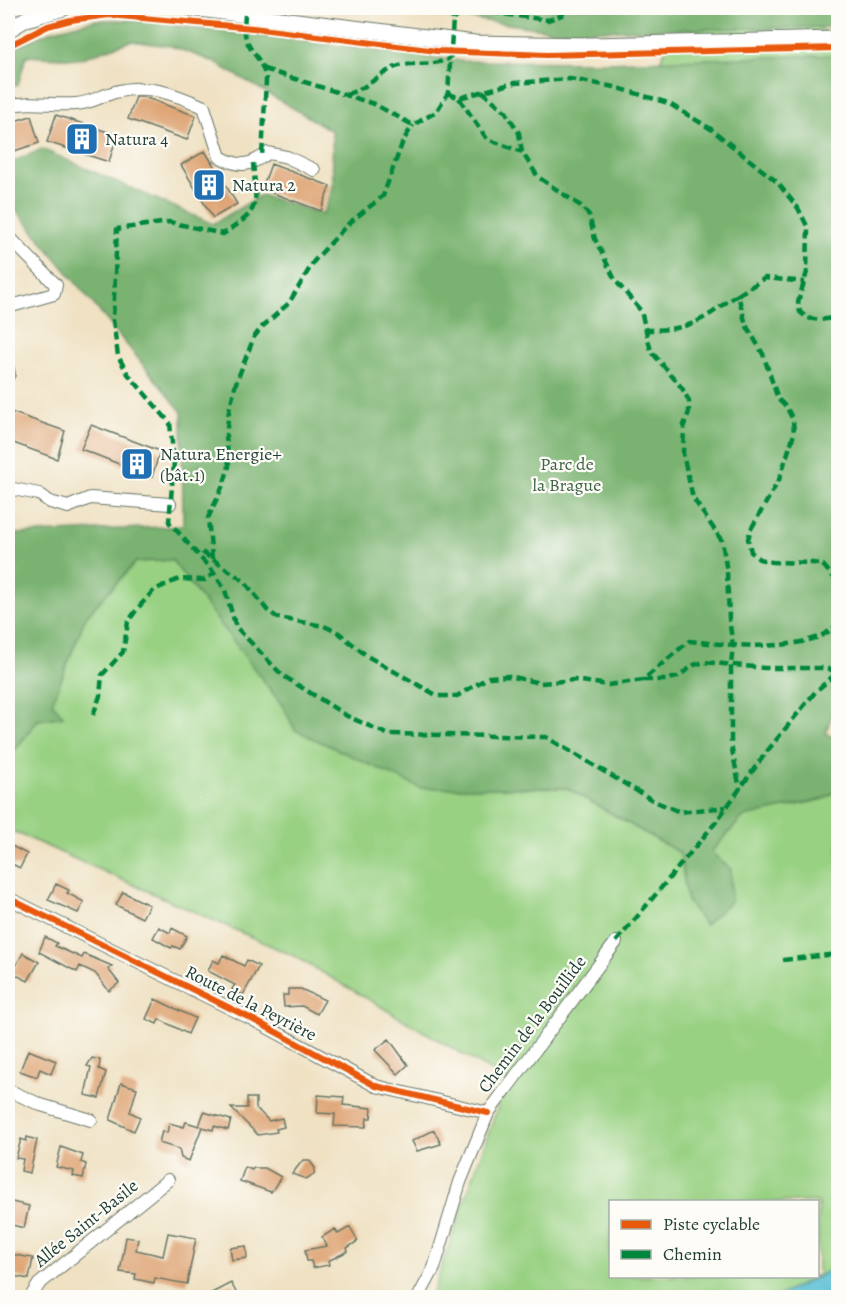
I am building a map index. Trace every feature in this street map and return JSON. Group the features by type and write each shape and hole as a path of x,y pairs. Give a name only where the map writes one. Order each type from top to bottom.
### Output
{"main road":[{"path":"8,30 26,19 64,8"},
{"path":"191,8 475,43 591,45 838,39"}],"street":[{"path":"8,106 24,101 80,104 140,87 152,88 204,106 220,157 235,165 253,163 268,153 287,157 314,170"},
{"path":"8,236 56,285 54,294 8,307"},
{"path":"8,488 39,494 50,502 68,507 90,498 170,504"},
{"name":"Route de la Peyrière","path":"8,898 250,1018 376,1086 488,1113"},
{"name":"Chemin de la Bouillide","path":"418,1298 434,1268 460,1182 488,1113 616,942"},
{"path":"8,1090 41,1105 91,1120"},
{"name":"Allée Saint-Basile","path":"30,1298 39,1284 168,1180"}],"green space":[{"path":"336,8 838,8 838,27 556,31 466,18"},
{"path":"688,8 780,8 838,38 838,653 710,853 743,817 824,799 838,790 838,1266 819,1276 819,1200 609,1200 609,1278 814,1278 777,1297 431,1297 507,1080 294,956 10,830 8,828 8,759 38,720 63,716 52,703 86,616 136,562 172,560 285,708 295,730 420,787 567,788 664,844 641,96"},
{"name":"Parc de la Brague","path":"95,20 131,20 462,61 607,62 838,55 838,702 836,702 826,733 838,740 838,790 824,799 743,817 711,852 731,869 731,901 705,925 687,901 680,853 567,788 420,788 295,730 284,708 172,560 136,562 86,616 52,703 64,716 38,720 8,759 8,532 15,534 183,526 182,412 8,200 8,164 42,149 213,224 261,195 323,214 333,188 332,131 214,62 171,46 131,41 79,59 26,56 18,85 8,87 8,50 54,30"}],"water":[{"path":"838,1266 838,1297 777,1297 814,1278 819,1278 819,1276"}],"building":[{"path":"136,97 144,97 196,116 187,140 128,119"},
{"name":"Natura 4","path":"56,115 117,135 109,162 47,142"},
{"path":"31,116 39,143 8,153 8,123"},
{"name":"Natura 2","path":"205,151 237,204 213,218 181,165"},
{"path":"271,164 330,186 321,211 262,189"},
{"path":"8,411 65,431 57,459 8,441"},
{"name":"Natura Energie+ (bât.1)","path":"91,425 160,451 152,477 81,449"},
{"path":"8,844 27,854 20,868 8,862"},
{"path":"56,884 69,890 67,893 84,902 78,913 48,900"},
{"path":"123,892 149,905 142,918 116,905"},
{"path":"159,927 170,933 172,928 187,936 180,949 173,946 171,948 153,938"},
{"path":"45,937 57,943 55,946 82,958 84,954 112,966 108,969 119,983 109,991 95,973 80,966 77,972 39,952"},
{"path":"23,953 39,962 28,981 12,973"},
{"path":"223,955 244,966 247,960 259,966 243,995 232,989 235,985 208,971 213,960 219,963"},
{"path":"288,989 301,989 325,1000 317,1014 302,1006 284,1007 283,995 288,995"},
{"path":"155,999 195,1018 188,1034 159,1019 157,1024 146,1019"},
{"path":"389,1039 408,1065 398,1074 375,1050"},
{"path":"28,1050 56,1061 51,1074 40,1069 37,1077 20,1071"},
{"path":"92,1058 100,1060 99,1069 106,1072 99,1098 85,1095 91,1067 87,1066"},
{"path":"121,1083 137,1088 130,1112 140,1117 134,1131 110,1120"},
{"path":"318,1095 344,1097 343,1105 372,1108 371,1118 367,1118 366,1127 334,1126 335,1114 317,1113"},
{"path":"247,1098 256,1098 256,1108 269,1121 282,1118 284,1127 276,1129 277,1132 258,1135 231,1108 247,1108"},
{"path":"204,1112 231,1120 228,1130 214,1126 213,1130 202,1127 189,1161 181,1158 179,1149 159,1143 162,1131 167,1133 169,1123 184,1127 186,1122 199,1126"},
{"path":"434,1130 441,1144 417,1151 412,1141"},
{"path":"27,1137 37,1140 30,1173 21,1171 23,1159 16,1158 21,1139 26,1141"},
{"path":"61,1147 83,1155 81,1162 86,1164 83,1178 73,1176 74,1171 56,1167"},
{"path":"303,1160 309,1160 315,1168 314,1174 306,1179 292,1174"},
{"path":"245,1167 252,1170 253,1168 265,1168 281,1177 271,1192 240,1181"},
{"path":"8,1201 29,1206 24,1228 8,1224"},
{"path":"350,1227 358,1241 347,1248 348,1251 328,1261 329,1265 313,1268 311,1261 307,1261 305,1250 327,1246 322,1237 335,1229 338,1234"},
{"path":"168,1233 196,1238 187,1284 155,1278 154,1283 135,1279 136,1274 120,1272 126,1237 138,1239 136,1250 163,1256"},
{"path":"246,1246 247,1258 232,1260 230,1248"},
{"path":"8,1254 33,1258 29,1279 8,1275"},
{"path":"231,1283 237,1294 229,1298 202,1298"}],"marked path":[{"path":"442,8 453,19"},
{"path":"453,19 472,10 548,20 562,15 565,8"},
{"path":"794,8 812,10 831,8"},
{"path":"245,15 248,44 260,62 266,80 262,157"},
{"path":"264,69 374,104 413,125 436,112 448,93 453,19"},
{"path":"346,94 360,89 396,67 436,63 450,58"},
{"path":"448,93 459,98 514,83 570,79 615,87 668,103 711,129 777,182 798,208 808,228 807,272 798,302 800,312 807,318 820,320 838,317"},
{"path":"482,91 506,112 519,133 522,152 538,177 581,206 589,215 595,239 615,280 641,311 651,351 682,388 689,401 689,412 684,425 683,454 693,498 722,541 727,572 729,619 733,646 731,745 740,789"},
{"path":"459,98 487,139 522,152"},
{"path":"212,559 208,518 229,466 226,436 229,411 236,383 254,337 289,303 314,261 348,224 383,196 403,141 413,125"},
{"path":"253,163 254,206 244,219 223,234 169,222 117,229 113,320 118,356 128,374 170,423 174,462 169,522 214,573 225,590 236,627 282,675 347,716 387,734 546,737 654,801 680,812 726,807"},
{"path":"738,295 765,278 805,282"},
{"path":"644,330 669,329 692,324 738,295 746,325 763,354 778,399 787,408 793,420 794,434 779,480 751,529 748,539 751,552 759,559 772,562 823,565 838,582"},
{"path":"202,552 244,581 267,610 278,618 324,626 339,633 367,656 438,696 457,696 489,677 509,676 540,683 574,680 608,685 643,680 689,641 746,646 790,644 810,640 826,633 838,623"},
{"path":"93,715 100,696 102,675 123,652 128,622 137,609 154,590 179,579 205,580 214,573"},
{"path":"643,680 666,680 677,677 694,665 704,662 764,668 825,668 838,672"},
{"path":"616,942 716,822 764,755 816,691 838,672"},
{"path":"783,960 838,954"}],"cycle path":[{"path":"8,46 48,26 71,20 109,15 253,28 437,51 547,55 838,48"},
{"path":"8,898 250,1018 376,1086 488,1113"}],"place":[{"name":"Natura 4","path":"82,139"},
{"name":"Natura 2","path":"209,185"},
{"name":"Natura Energie+ (bât.1)","path":"137,464"}]}
